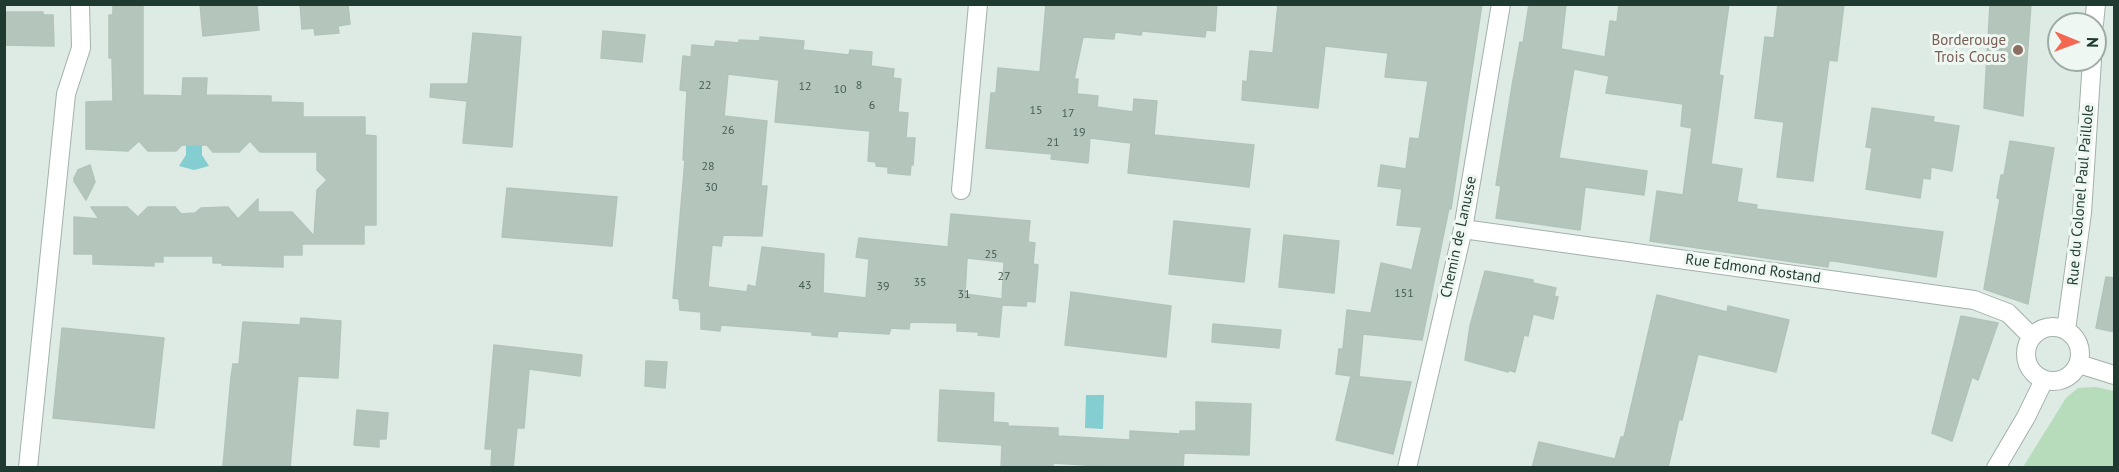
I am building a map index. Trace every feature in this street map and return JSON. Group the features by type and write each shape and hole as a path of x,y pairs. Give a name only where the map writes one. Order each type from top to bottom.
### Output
{"street":[{"path":"28,468 66,94 81,48 80,4"},
{"path":"961,190 978,4"},
{"name":"Chemin de Lanusse","path":"1407,468 1463,229 1501,4"},
{"name":"Rue du Colonel Paul Paillole","path":"2066,330 2082,213 2091,72"},
{"name":"Rue Edmond Rostand","path":"1463,229 1974,300 2008,313 2032,337"},
{"path":"2048,327 2066,330 2074,336 2079,345 2081,355 2079,364 2073,374 2065,380 2054,382 2044,380 2033,373 2026,362 2026,348 2032,337 2048,327"},
{"path":"2079,364 2115,375"},
{"path":"1996,468 2026,417 2044,380"}],"green space":[{"path":"2096,387 2114,391 2114,467 2023,467 2066,398 2078,388"}],"water":[{"path":"186,145 202,145 202,155 209,166 194,170 179,166 186,155"},
{"path":"1086,395 1104,395 1103,429 1085,428"}],"building":[{"path":"113,4 143,5 143,95 182,96 183,78 207,78 206,95 271,96 271,102 303,103 303,117 365,117 365,135 376,136 376,225 364,225 364,244 302,244 302,255 283,255 283,267 222,265 222,263 213,263 213,256 163,256 163,262 154,262 154,266 93,264 93,254 74,254 74,217 99,219 91,207 127,207 138,217 148,207 175,207 181,214 195,213 201,208 228,207 238,219 258,199 258,212 292,212 314,236 317,190 327,180 317,170 317,152 260,152 250,141 239,152 213,152 207,145 182,145 176,151 148,151 139,141 128,151 86,149 86,102 113,101 112,58 109,58 109,15 113,15"},
{"path":"200,4 257,4 259,30 203,36"},
{"path":"300,4 348,4 350,24 338,26 339,33 315,35 314,28 302,29"},
{"path":"1046,4 1217,4 1215,31 1206,30 1205,37 1142,31 1141,35 1115,32 1114,39 1083,37 1074,79 1078,79 1077,94 1098,96 1097,107 1133,112 1134,99 1157,101 1154,135 1254,145 1249,187 1128,173 1131,143 1090,138 1088,163 1051,159 1052,154 986,148 991,93 996,93 998,68 1040,72"},
{"path":"1278,4 1482,4 1451,209 1449,208 1422,340 1363,334 1359,377 1336,374 1339,349 1343,349 1347,310 1371,313 1381,263 1412,270 1422,227 1397,225 1402,189 1378,186 1381,165 1406,169 1410,138 1419,139 1428,81 1385,77 1388,53 1325,46 1318,108 1242,100 1243,81 1247,82 1250,51 1273,53"},
{"path":"1529,4 1566,4 1561,49 1605,57 1610,21 1617,22 1619,4 1729,4 1719,75 1723,76 1711,164 1742,169 1737,202 1757,205 1756,209 1943,232 1936,277 1834,261 1829,261 1828,267 1650,241 1657,191 1683,195 1692,128 1681,126 1683,104 1606,93 1609,76 1574,69 1559,158 1647,171 1644,195 1585,187 1580,230 1496,218 1501,186 1496,185 1520,42 1523,43"},
{"path":"1778,4 1844,4 1837,61 1829,60 1813,181 1777,177 1784,122 1755,118 1765,37 1774,38"},
{"path":"1990,4 2031,4 2023,116 1984,108"},
{"path":"4,12 43,12 43,15 53,15 54,46 4,45"},
{"path":"603,31 645,35 642,62 601,58"},
{"path":"473,33 521,37 512,147 463,143 467,101 430,97 431,84 468,84"},
{"path":"760,37 804,41 803,50 849,55 850,50 872,52 871,66 894,69 893,78 901,79 898,112 908,113 906,138 915,138 913,165 911,165 910,175 888,173 888,167 876,166 876,162 868,161 870,131 775,122 779,80 728,74 724,116 767,121 761,186 767,186 762,236 723,235 721,246 712,245 708,287 747,292 748,285 756,287 762,247 824,254 823,293 866,298 869,259 856,257 859,238 948,247 951,214 1030,221 1028,242 1035,243 1033,264 1038,265 1035,302 1027,301 1026,306 1002,305 999,337 978,335 979,332 957,331 957,323 910,322 909,329 891,328 889,334 838,331 837,337 812,335 812,332 721,325 720,331 701,329 701,312 680,310 679,299 673,298 685,160 683,160 687,91 680,90 683,56 691,57 692,45 714,47 716,41 739,43 739,40 760,41","holes":["967,258 1004,262 1002,299 965,294"]},
{"path":"1872,108 1934,117 1933,122 1959,126 1952,171 1931,167 1930,179 1923,178 1920,198 1866,189 1872,148 1866,147"},
{"path":"2010,141 2054,148 2028,304 1984,289 2000,199 1997,198 2001,175 2004,175"},
{"path":"90,165 95,182 86,200 74,178 78,170"},
{"path":"507,188 617,197 612,246 502,237"},
{"path":"1174,221 1250,229 1244,282 1169,274"},
{"path":"1284,235 1339,241 1334,293 1279,287"},
{"path":"1485,271 1533,280 1533,283 1556,288 1554,296 1558,297 1553,319 1533,314 1528,336 1524,335 1515,372 1465,360 1470,326"},
{"path":"2106,277 2115,278 2115,332 2096,328"},
{"path":"1071,292 1171,306 1166,357 1065,345"},
{"path":"1657,295 1727,312 1728,306 1789,320 1776,372 1698,354 1682,420 1679,419 1668,468 1532,468 1539,442 1615,459 1621,437 1624,437"},
{"path":"1961,316 1998,323 1978,380 1972,377 1952,441 1932,433"},
{"path":"301,318 341,321 338,378 298,376 290,468 223,466 231,377 233,364 239,364 243,322 300,325"},
{"path":"1213,324 1281,330 1279,348 1212,342"},
{"path":"62,328 164,338 154,428 53,418"},
{"path":"494,345 582,355 580,376 529,369 524,428 517,428 513,468 491,468 492,449 485,449"},
{"path":"646,361 667,362 665,388 645,386"},
{"path":"1351,376 1411,382 1393,454 1336,440"},
{"path":"940,390 994,393 993,422 1008,423 1008,426 1058,428 1058,436 1130,440 1130,431 1180,434 1180,431 1196,431 1196,402 1251,404 1249,455 1184,453 1183,468 1131,468 1053,463 1053,468 1001,468 1002,445 938,441"},
{"path":"357,410 388,413 386,439 379,439 379,447 354,445"}],"place":[{"name":"Borderouge Trois Cocus","path":"2018,50"}]}
